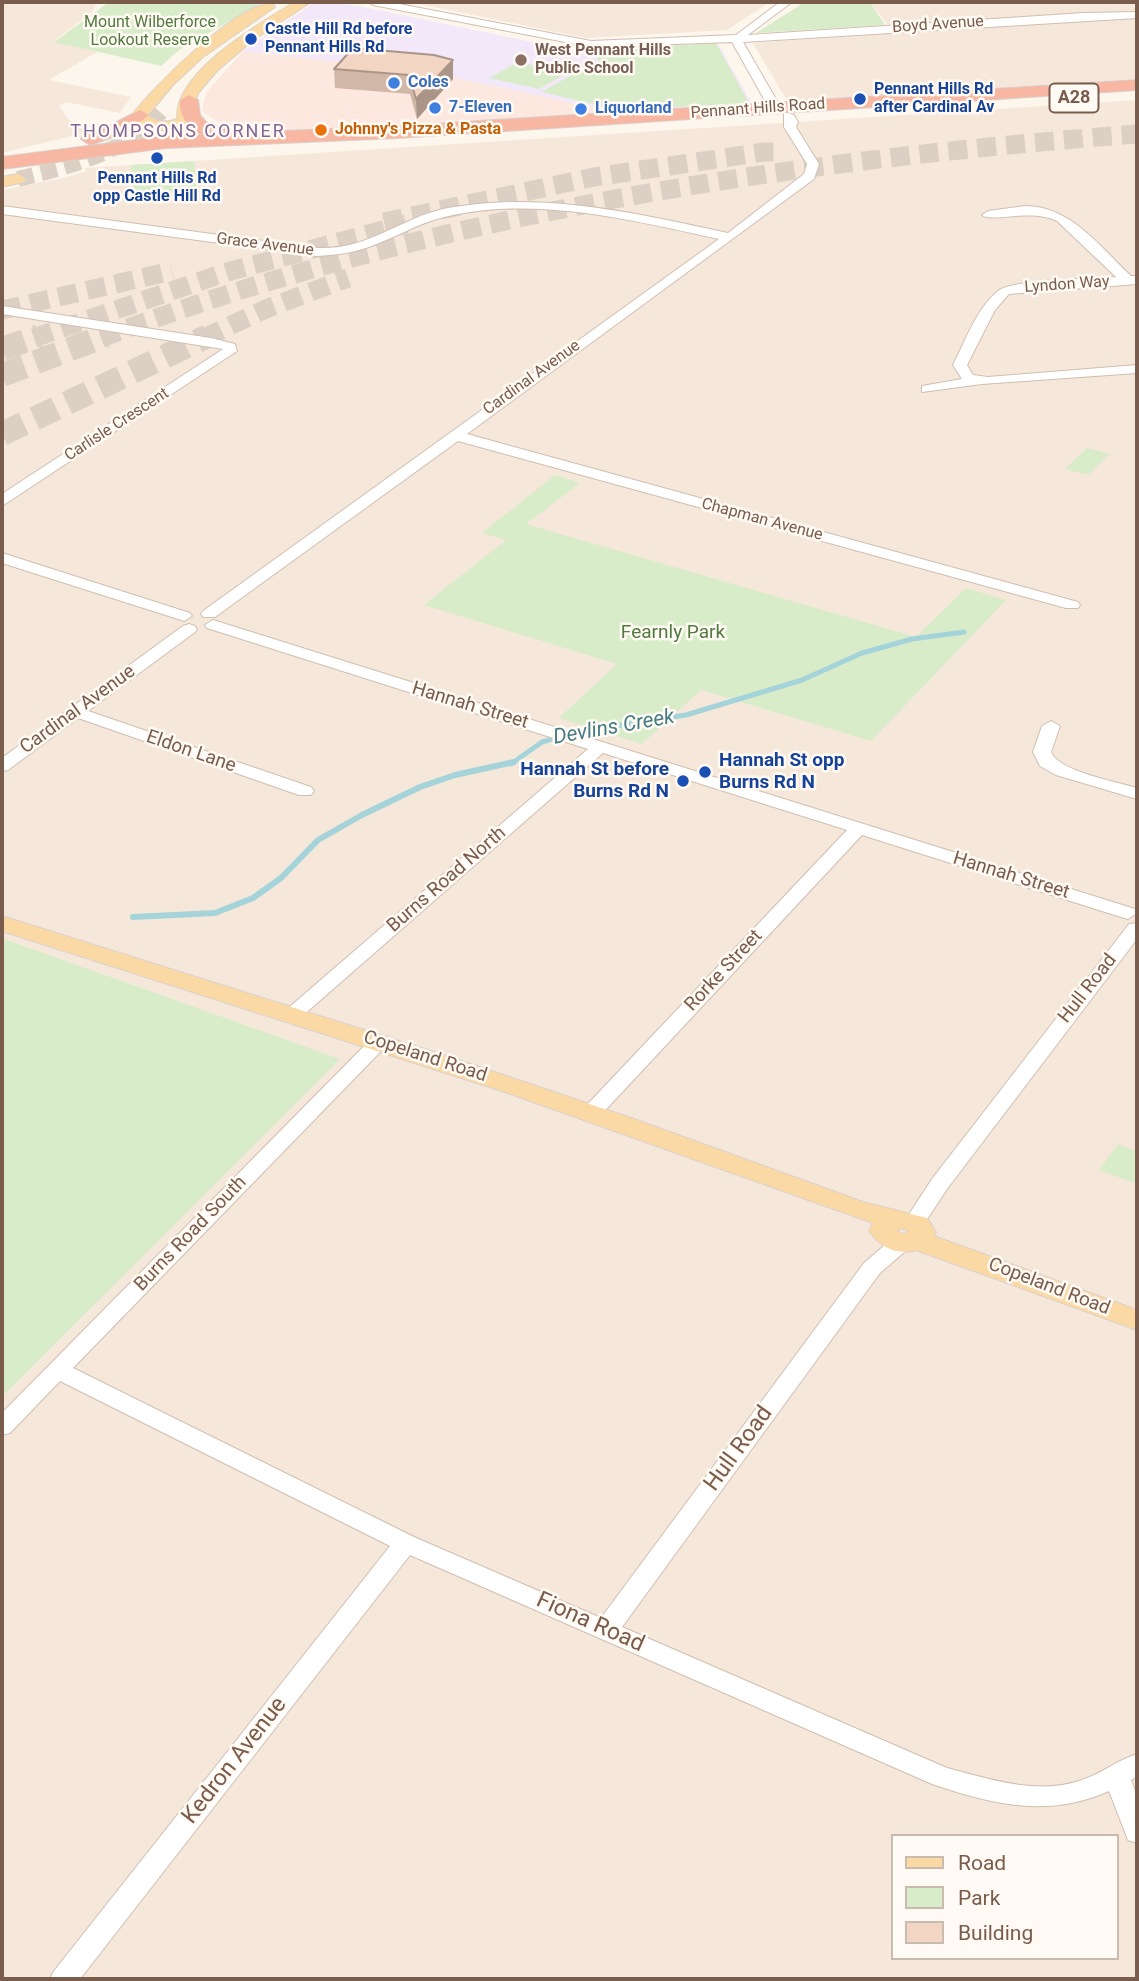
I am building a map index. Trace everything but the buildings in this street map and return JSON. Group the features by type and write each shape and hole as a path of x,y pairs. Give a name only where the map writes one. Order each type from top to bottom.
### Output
{"highway":[{"name":"Pennant Hills Road","path":"7,178 79,160 227,143 407,140 1137,85"},
{"name":"Pennant Hills Road","path":"775,114 1137,94"},
{"path":"189,100 190,113 198,124 227,143"},
{"path":"2,163 24,153 107,134 140,115"},
{"path":"2,163 152,143 167,148 227,143"}],"main road":[{"path":"152,143 142,128 140,115 163,86 195,55 231,28 278,2"},
{"path":"163,108 218,49 244,29 293,2"},
{"path":"140,115 145,122 153,125 180,124 186,120 183,113 203,78 237,46 304,2"},
{"name":"Copeland Road","path":"2,923 380,1041 591,1112 844,1206 961,1254 1137,1320"}],"street":[{"name":"Boyd Avenue","path":"373,2 578,43 739,38 1137,15"},
{"path":"739,38 787,2"},
{"path":"1075,2 1084,16"},
{"name":"Cardinal Avenue","path":"211,619 453,435 730,237 810,176 813,164 775,114 737,43 739,38"},
{"name":"Grace Avenue","path":"2,210 317,252 349,249 423,219 454,211 536,206 608,212 730,237"},
{"path":"988,215 1033,209 1049,211 1061,218 1133,280"},
{"name":"Lyndon Way","path":"960,369 961,360 989,307 1005,291 1033,286 1133,280"},
{"name":"Carlisle Crescent","path":"2,310 236,346 2,501"},
{"path":"979,380 968,378 960,369 930,388 979,380 1137,369"},
{"name":"Chapman Avenue","path":"453,435 1072,605"},
{"path":"2,558 186,623 199,630 211,619"},
{"name":"Hannah Street","path":"211,619 1135,919"},
{"name":"Cardinal Avenue","path":"2,766 76,712 186,623"},
{"name":"Eldon Lane","path":"76,712 305,791"},
{"path":"1051,726 1042,752 1046,762 1062,771 1137,793"},
{"name":"Burns Road North","path":"293,1014 592,744"},
{"name":"Rorke Street","path":"591,1112 858,829"},
{"name":"Hull Road","path":"606,1630 872,1268 939,1184 1135,919"},
{"name":"Burns Road South","path":"2,1427 380,1041"},
{"name":"Fiona Road","path":"57,1370 406,1543 953,1780 987,1790 1031,1797 1077,1793 1127,1770"},
{"name":"Kedron Avenue","path":"64,1979 406,1543"},
{"path":"1127,1770 1137,1832"}],"shaded area":[{"path":"2,2 97,2 92,12 54,41 97,52 49,80 131,97 120,113 66,102 59,106 69,120 88,132 2,153"},
{"name":"West Pennant Hills Public School","path":"315,2 333,2 373,9 580,52 718,44 751,102 617,112 432,73 243,51"},
{"path":"409,2 770,2 727,30 586,38"},
{"path":"870,2 1137,2 1137,79 793,101 786,99 753,43 894,33"},
{"path":"243,51 432,73 617,112 283,132 241,128 216,121 202,111 206,93"},
{"path":"1137,100 1137,1979 2,1979 2,1397 339,1059 2,938 2,190 64,178 86,171 85,168"}],"green space":[{"name":"Mount Wilberforce Lookout Reserve","path":"109,2 263,2 179,50 161,66 54,42"},
{"path":"805,2 870,2 885,25 756,33"},
{"path":"716,43 749,103 618,110 541,92 581,70 602,68 594,50"},
{"path":"518,62 567,73 539,89 489,78"},
{"path":"194,161 197,190 133,193 131,165"},
{"path":"1087,448 1110,454 1088,475 1065,469"},
{"name":"Fearnly Park","path":"555,475 580,483 526,524 916,637 966,588 1006,600 871,741 701,690 642,744 559,718 617,664 424,605 506,540 482,533"},
{"path":"2,938 340,1059 2,1397"},
{"path":"1118,1144 1137,1151 1137,1184 1099,1170"}],"waterway":[{"name":"Devlins Creek","path":"514,762 542,742 576,732 686,715 802,680 862,653 912,639 964,632"},
{"name":"Devlins Creek","path":"133,917 215,913 253,898 281,878 318,840 362,815 420,787 455,775 514,762"}],"tunnel":[{"path":"18,179 97,156 133,137 163,109"},
{"path":"101,338 226,295 353,258 482,226 612,200 873,160 1137,134"},
{"path":"384,222 594,177 764,152 780,152"},
{"path":"34,338 227,272 406,224"},
{"path":"2,310 172,271"},
{"path":"204,338 266,309 348,278"},
{"path":"2,349 39,336"},
{"path":"2,375 105,336"},
{"path":"2,434 208,336"}],"place":[{"name":"Castle Hill Rd before Pennant Hills Rd","path":"251,39"},
{"name":"West Pennant Hills Public School","path":"521,60"},
{"name":"Coles","path":"394,83"},
{"name":"Pennant Hills Rd after Cardinal Av","path":"860,99"},
{"name":"7-Eleven","path":"435,108"},
{"name":"Liquorland","path":"581,109"},
{"name":"Johnny's Pizza & Pasta","path":"321,130"},
{"name":"Pennant Hills Rd opp Castle Hill Rd","path":"157,158"},
{"name":"Hannah St opp Burns Rd N","path":"705,772"},
{"name":"Hannah St before Burns Rd N","path":"683,781"}],"district":[{"name":"THOMPSONS CORNER","path":"178,132"}]}
